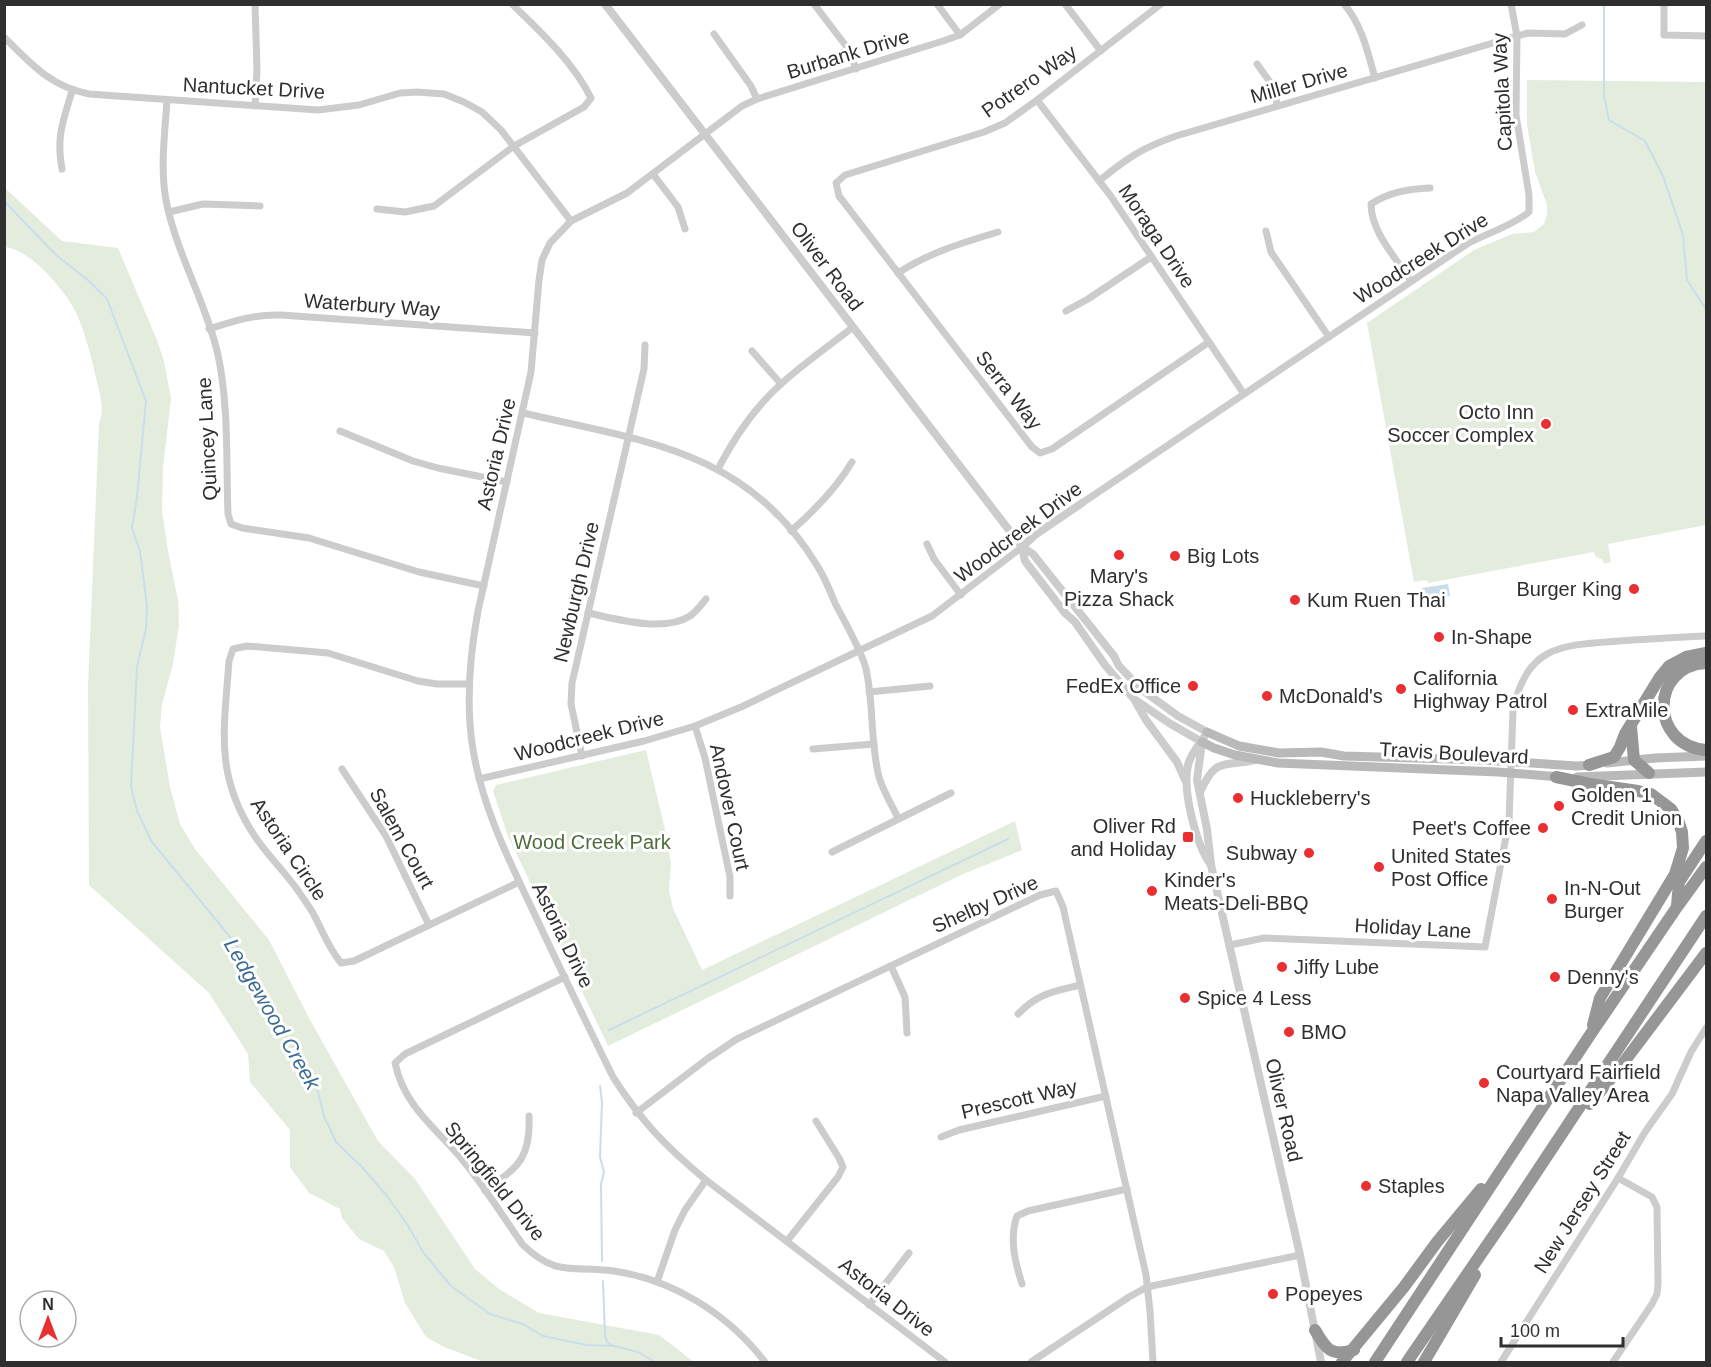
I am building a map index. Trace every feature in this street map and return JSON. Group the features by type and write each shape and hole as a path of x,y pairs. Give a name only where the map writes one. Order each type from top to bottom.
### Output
{"highway":[{"path":"1589,765 1614,757 1660,676 1670,666 1686,657 1707,653"},
{"path":"1707,663 1684,670 1671,680 1664,695 1663,708 1671,732 1683,744 1707,750"},
{"path":"1631,726 1634,760 1649,773"},
{"path":"1556,777 1651,794 1671,809 1682,832 1683,848 1675,874 1600,998 1590,1035"},
{"path":"1677,907 1679,882 1707,841"},
{"path":"1375,1362 1590,1035 1707,867"},
{"path":"1407,1362 1707,916"},
{"path":"1554,1146 1622,1066 1707,953"},
{"path":"1342,1362 1354,1350 1437,1242 1511,1154"},
{"path":"1424,1362 1516,1203"},
{"path":"1315,1330 1323,1345 1333,1352 1342,1354 1354,1350"}],"main road":[{"name":"Travis Boulevard","path":"1207,732 1239,746 1279,753 1321,752 1344,756 1401,756 1589,765 1707,756"},
{"name":"Travis Boulevard","path":"1202,742 1224,752 1256,760 1556,777 1707,772"}],"street":[{"path":"255,4 257,70 255,106"},
{"path":"377,209 405,212 434,206 514,146 566,119 585,107 591,98 586,87 544,34 512,4"},
{"name":"Oliver Road","path":"605,4 1022,547 1033,554 1114,656 1119,666 1141,689 1178,716 1207,732 1188,763 1187,783"},
{"path":"814,4 849,50 856,69"},
{"path":"937,4 960,35"},
{"name":"Burbank Drive","path":"704,134 741,106 757,99 960,35 1000,4"},
{"path":"1065,4 1101,51"},
{"name":"Potrero Way","path":"836,183 845,175 984,132 1005,123 1161,4"},
{"path":"1344,4 1352,13 1360,31 1375,78"},
{"name":"Capitola Way","path":"1511,4 1517,36 1516,115 1529,195 1529,212"},
{"path":"1664,4 1664,35 1707,36"},
{"name":"Miller Drive","path":"1099,181 1129,157 1151,145 1517,36 1528,33 1565,33 1582,25"},
{"path":"714,34 751,86 757,99"},
{"name":"Nantucket Drive","path":"4,37 40,73 72,91 89,94 318,110 338,109 400,93 444,94 482,112 514,146 571,220"},
{"path":"1257,64 1270,82 1278,106"},
{"path":"62,169 58,147 59,133 72,91"},
{"name":"Quincey Lane","path":"167,100 163,164 169,212 217,352 223,384 228,514 231,524 242,528 309,538 419,572 484,586"},
{"name":"Moraga Drive","path":"1037,100 1099,181 1244,394"},
{"name":"Astoria Drive","path":"704,134 627,193 571,220 550,243 542,260 531,372 472,642 469,684 472,742 479,779 488,812 501,844 613,1077 636,1113 670,1150 706,1180 945,1362"},
{"path":"652,174 678,207 685,229"},
{"name":"Serra Way","path":"836,183 840,196 898,273 1032,447 1040,453 1052,449 1209,342"},
{"path":"1411,281 1379,232 1371,215 1371,204 1380,197 1409,189 1430,188"},
{"path":"169,212 203,204 260,206"},
{"name":"Woodcreek Drive","path":"479,779 582,756 695,726 741,707 932,616 1035,535 1082,503 1467,244 1522,218 1529,212"},
{"path":"1266,231 1271,252 1329,337"},
{"path":"898,273 935,252 998,232"},
{"path":"1066,311 1088,299 1151,256"},
{"name":"Waterbury Way","path":"209,329 263,314 535,333"},
{"path":"718,469 747,420 781,384 853,327"},
{"name":"Newburgh Drive","path":"582,756 571,704 572,683 644,369 645,345"},
{"path":"752,351 781,384"},
{"path":"523,413 628,437 693,457 718,469 746,487 771,508 819,568 866,668 880,780 898,818"},
{"path":"340,431 421,463 507,482"},
{"path":"791,531 828,496 852,462"},
{"path":"927,544 934,559 961,595"},
{"name":"Oliver Road","path":"1022,547 1025,561 1065,613 1076,622 1178,762 1187,783 1203,854 1211,865"},
{"path":"588,613 647,624 666,623 682,620 692,615 706,599"},
{"name":"Holiday Lane","path":"1230,945 1264,938 1485,947 1509,820 1513,711 1516,694 1525,676 1539,659 1568,645 1707,636"},
{"name":"Astoria Circle","path":"469,684 437,684 418,681 350,658 297,649 247,646 233,649 228,661 224,741 224,761 229,784 257,839 313,913 333,954 341,963 354,961 519,882"},
{"path":"869,692 930,686"},
{"name":"Oliver Road","path":"1134,699 1202,742"},
{"name":"Andover Court","path":"695,726 708,769 730,877 730,896"},
{"name":"Oliver Road","path":"1202,742 1197,780 1208,829 1211,865 1300,1255 1321,1362"},
{"path":"813,749 874,744"},
{"path":"1200,793 1206,778 1215,767 1256,760"},
{"name":"Salem Court","path":"342,769 386,836 429,925"},
{"path":"832,852 951,793"},
{"name":"Shelby Drive","path":"636,1113 737,1039 1040,895 1056,891 1063,907 1147,1287 1153,1362"},
{"path":"891,966 905,998 907,1033"},
{"name":"Springfield Drive","path":"565,977 405,1054 395,1063 398,1076 410,1102 426,1122 449,1143 523,1245 535,1256 566,1270 614,1271 657,1282 697,1300 740,1334 765,1362"},
{"path":"1018,1014 1030,1000 1050,992 1080,985"},
{"name":"New Jersey Street","path":"1501,1362 1645,1132 1672,1094 1691,1052 1707,1028"},
{"name":"Prescott Way","path":"941,1137 959,1130 1106,1096"},
{"path":"485,1191 513,1170 524,1155 530,1137 529,1116"},
{"path":"787,1241 838,1177 843,1167 816,1121"},
{"path":"1612,1362 1652,1304 1657,1294 1658,1284 1657,1207 1652,1197 1618,1178"},
{"path":"657,1282 675,1230 685,1210 706,1180"},
{"path":"1022,1284 1014,1260 1013,1226 1017,1216 1028,1211 1126,1189"},
{"path":"869,1305 909,1253"},
{"path":"1030,1362 1147,1287 1300,1255"}],"green space":[{"name":"Octo Inn Soccer Complex","path":"1527,80 1706,82 1706,525 1608,544 1611,562 1604,564 1594,552 1428,583 1427,580 1414,582 1367,323 1474,250 1512,234 1534,232 1544,224 1547,205 1535,172 1527,125"},
{"path":"4,187 62,241 118,248 164,361 171,398 163,468 162,511 178,600 179,625 173,664 162,705 160,727 170,787 180,824 195,849 269,940 309,1018 378,1141 415,1179 475,1269 499,1289 539,1313 659,1335 694,1362 484,1362 444,1347 426,1337 405,1303 394,1267 384,1251 359,1239 342,1218 340,1209 309,1193 290,1167 290,1130 250,1082 248,1054 209,993 89,885 88,686 101,402 87,343 73,307 44,270 24,255 5,247"},
{"name":"Wood Creek Park","path":"646,750 671,863 669,891 673,908 702,970 1015,821 1022,850 961,875 608,1046 508,836 493,791 496,785"}],"water":[{"path":"1448,584 1450,596 1424,601 1422,588"}],"waterway":[{"path":"1604,4 1604,96 1609,120 1645,141 1663,176 1683,235 1687,280 1706,309"},
{"name":"Ledgewood Creek","path":"4,201 56,255 89,281 107,299 146,401 132,528 140,551 147,606 146,629 137,667 131,787 137,811 152,842 235,943 278,1026 296,1050 318,1092 324,1116 336,1142 387,1196 423,1252 451,1286 490,1314 525,1325 543,1336 587,1345 614,1346 638,1352 655,1362"},
{"path":"609,1030 1008,839"},
{"path":"600,1086 602,1102 600,1157 604,1172 601,1184 602,1261"},
{"path":"603,1281 605,1336 607,1342 613,1346"}],"place":[{"name":"Octo Inn Soccer Complex","path":"1546,424"},
{"name":"Mary's Pizza Shack","path":"1119,555"},
{"name":"Big Lots","path":"1175,556"},
{"name":"Burger King","path":"1634,589"},
{"name":"Kum Ruen Thai","path":"1295,600"},
{"name":"In-Shape","path":"1439,637"},
{"name":"FedEx Office","path":"1193,686"},
{"name":"California Highway Patrol","path":"1401,689"},
{"name":"McDonald's","path":"1267,696"},
{"name":"ExtraMile","path":"1573,710"},
{"name":"Huckleberry's","path":"1238,798"},
{"name":"Golden 1 Credit Union","path":"1559,806"},
{"name":"Peet's Coffee","path":"1543,828"},
{"name":"Oliver Rd and Holiday","path":"1188,837"},
{"name":"Subway","path":"1309,853"},
{"name":"United States Post Office","path":"1379,867"},
{"name":"Kinder's Meats-Deli-BBQ","path":"1152,891"},
{"name":"In-N-Out Burger","path":"1552,899"},
{"name":"Jiffy Lube","path":"1282,967"},
{"name":"Denny's","path":"1555,977"},
{"name":"Spice 4 Less","path":"1185,998"},
{"name":"BMO","path":"1289,1032"},
{"name":"Courtyard Fairfield Napa Valley Area","path":"1484,1083"},
{"name":"Staples","path":"1366,1186"},
{"name":"Popeyes","path":"1273,1294"}]}
